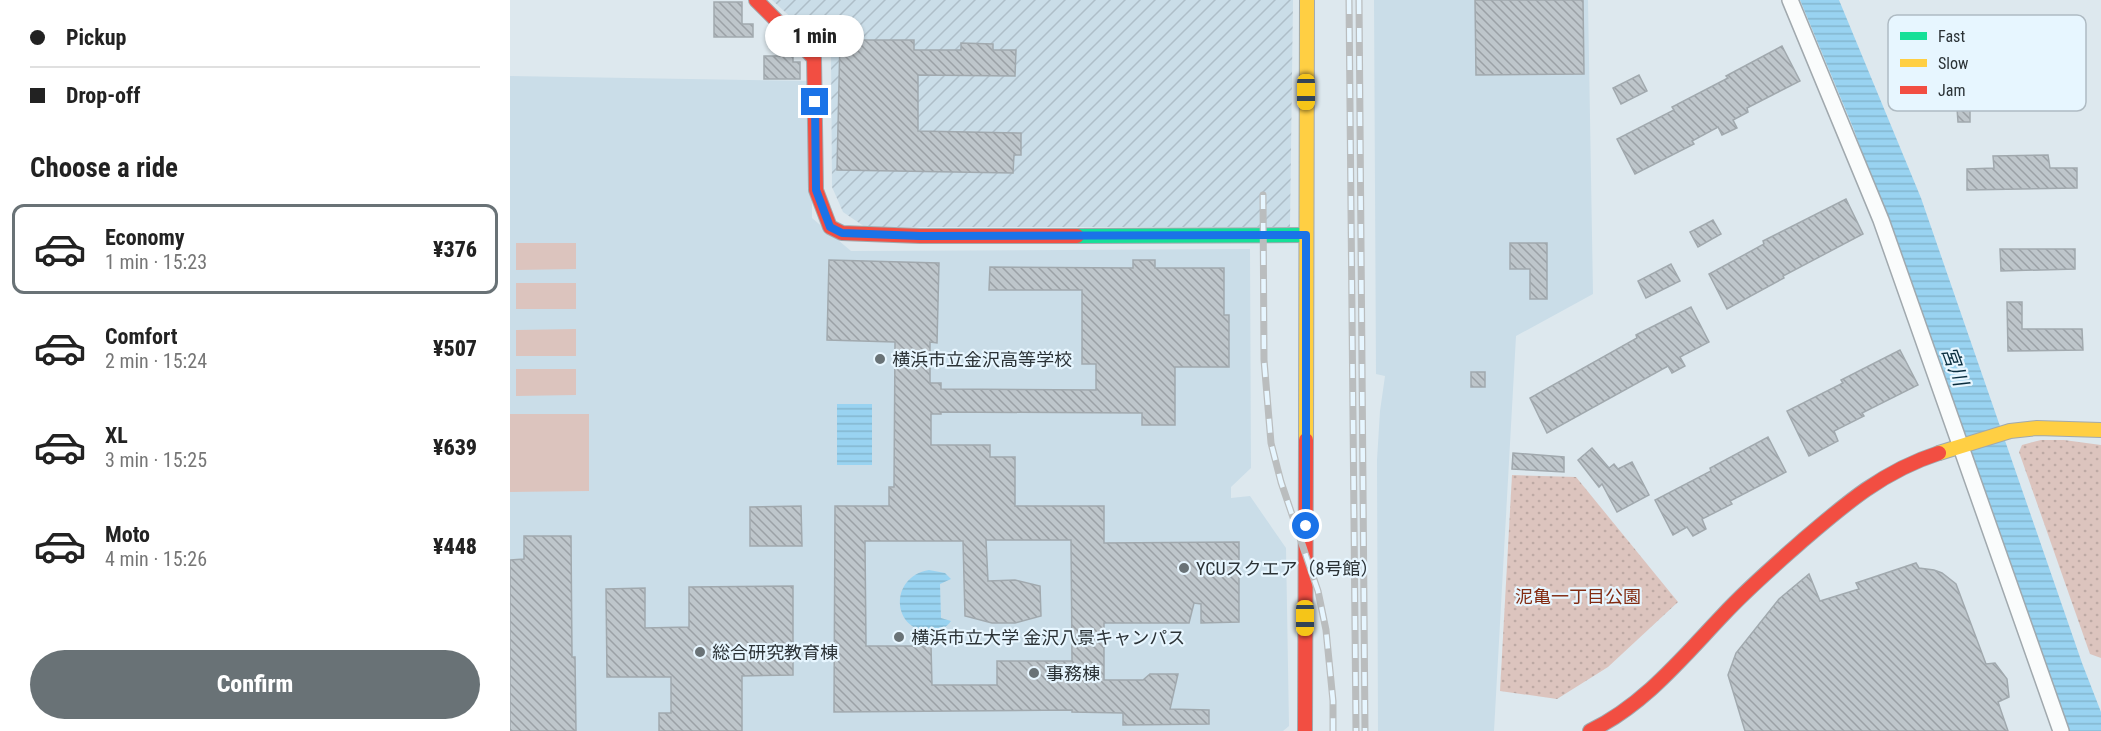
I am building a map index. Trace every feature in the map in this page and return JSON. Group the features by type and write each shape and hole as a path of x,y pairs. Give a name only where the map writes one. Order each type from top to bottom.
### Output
{"street":[{"path":"756,0 814,58 816,190 830,227 842,233 920,236 1306,235"},
{"path":"1305,731 1307,0"},
{"path":"1790,0 1881,220 1963,446 2061,731"},
{"path":"1590,731 1609,722 1645,696 1747,590 1852,498 1887,475 1924,458 2006,433 2037,428 2101,430"}],"shaded area":[{"path":"772,0 1293,0 1290,227 865,227 843,212 832,187 831,54"},
{"path":"1374,0 1588,0 1593,294 1516,336 1494,731 1378,731 1377,460 1385,376 1376,374"},
{"path":"510,76 812,81 812,218 851,251 1250,249 1251,468 1231,487 1231,498 1250,496 1286,548 1289,726 1283,731 510,731"}],"green space":[{"path":"516,243 576,243 576,269 516,270"},
{"path":"516,283 576,283 576,309 516,309"},
{"path":"576,329 576,356 516,356 516,330"},
{"path":"516,369 576,369 576,395 516,396"},
{"path":"510,414 589,414 589,491 510,492"},
{"path":"2041,440 2064,440 2101,445 2101,658 2090,654 2019,452 2022,445"},
{"name":"泥亀一丁目公園","path":"1512,475 1576,477 1678,602 1608,667 1557,699 1500,691"}],"water":[{"name":"宮川","path":"1800,0 1839,0 1921,198 2101,712 2101,731 2064,731 1854,130"},
{"path":"837,404 872,404 872,465 837,465"},
{"path":"929,570 945,573 951,579 940,584 941,618 951,621 942,628 931,631 918,629 908,623 902,614 900,604 901,593 907,583 916,575"}],"building":[{"path":"1475,0 1583,0 1584,74 1476,75"},
{"path":"714,2 742,2 742,24 753,24 753,37 714,37"},
{"path":"840,40 914,40 914,50 961,50 961,43 993,44 993,50 1016,50 1015,76 918,75 918,131 1021,133 1021,155 1014,155 1013,173 837,170"},
{"path":"1782,46 1800,81 1747,108 1748,112 1733,120 1737,128 1722,135 1718,127 1692,141 1694,144 1635,174 1617,139 1674,110 1672,107"},
{"path":"764,56 793,56 793,62 800,62 800,79 764,79"},
{"path":"1639,75 1647,91 1621,104 1613,88"},
{"path":"1957,111 1970,111 1970,122 1958,122"},
{"path":"2048,155 2050,168 2077,168 2077,188 1967,190 1967,169 1994,168 1993,156"},
{"path":"1846,199 1863,234 1783,276 1784,278 1727,309 1709,274 1764,244 1763,241"},
{"path":"1713,220 1721,234 1698,247 1690,232"},
{"path":"1510,243 1547,243 1547,299 1530,299 1530,269 1510,269"},
{"path":"2000,249 2075,249 2075,269 2001,271"},
{"path":"829,260 939,263 937,343 930,342 930,383 941,383 941,389 1096,390 1096,364 1082,364 1082,290 989,290 990,267 1133,268 1133,260 1155,260 1155,268 1224,268 1224,315 1229,315 1229,367 1175,367 1175,425 1142,425 1142,413 941,412 941,414 931,414 931,445 990,445 990,457 1015,457 1015,506 1104,506 1104,543 1239,542 1239,622 1201,623 1201,604 1194,603 1189,623 1104,623 1104,680 1143,680 1150,674 1178,674 1170,709 1209,710 1209,724 1123,725 1123,713 1072,712 1072,710 834,712 835,506 889,506 889,487 894,487 895,342 827,340","holes":["986,540 1071,540 1072,661 997,661 997,685 932,685 931,646 866,646 865,541 963,541 965,616 992,623 1015,623 1041,616 1040,586 1015,580 988,581"]},
{"path":"1671,264 1680,281 1646,298 1638,281"},
{"path":"2007,302 2022,302 2022,329 2082,329 2083,350 2008,351"},
{"path":"1691,307 1709,342 1680,357 1685,366 1672,373 1668,366 1547,433 1530,398 1637,338 1636,335"},
{"path":"1900,350 1918,385 1862,413 1864,416 1834,431 1838,441 1809,456 1787,411 1843,383 1841,380"},
{"path":"1471,372 1485,372 1485,387 1471,387"},
{"path":"1768,437 1786,472 1730,501 1732,504 1702,519 1706,529 1693,536 1687,527 1673,535 1655,500 1711,471 1710,468"},
{"path":"1592,448 1609,468 1614,464 1618,469 1632,462 1649,495 1617,512 1602,484 1599,487 1578,460"},
{"path":"1513,453 1564,457 1564,472 1512,469"},
{"path":"801,506 802,546 750,546 750,507"},
{"path":"524,536 571,536 572,657 575,657 576,731 510,731 510,560 524,559"},
{"path":"1916,563 1919,568 1942,573 1956,584 1986,664 1995,663 2007,679 2009,697 1998,702 2008,731 1745,731 1728,675 1736,653 1779,599 1809,574 1820,601 1859,589 1856,583"},
{"name":"総合研究教育棟","path":"793,586 793,675 742,676 742,731 659,731 659,713 671,713 671,677 607,677 606,589 645,588 645,628 689,627 689,587"}],"railway":[{"path":"1349,0 1356,731"},
{"path":"1359,0 1365,731"},
{"path":"1263,195 1264,360 1271,443 1281,482 1318,591 1326,630 1333,701 1333,731"}],"traffic: fast":[{"path":"1077,236 1306,235"}],"traffic: slow":[{"path":"1306,440 1307,0"},
{"path":"1939,453 2010,431 2037,428 2101,430"}],"traffic: jam":[{"path":"756,0 814,58 816,190 830,227 842,233 920,236 1077,236"},
{"path":"1305,731 1306,440"},
{"path":"1590,731 1628,708 1645,694 1677,664 1732,605 1834,514 1882,479 1919,460 1939,453"}],"place":[{"name":"横浜市立金沢高等学校","path":"880,359"},
{"name":"YCUスクエア（8号館）","path":"1184,568"},
{"name":"横浜市立大学 金沢八景キャンパス","path":"899,637"},
{"name":"総合研究教育棟","path":"700,652"},
{"name":"事務棟","path":"1034,673"}],"route":[{"path":"815,102 816,190 830,227 842,233 920,236 1306,235 1306,526"}]}
